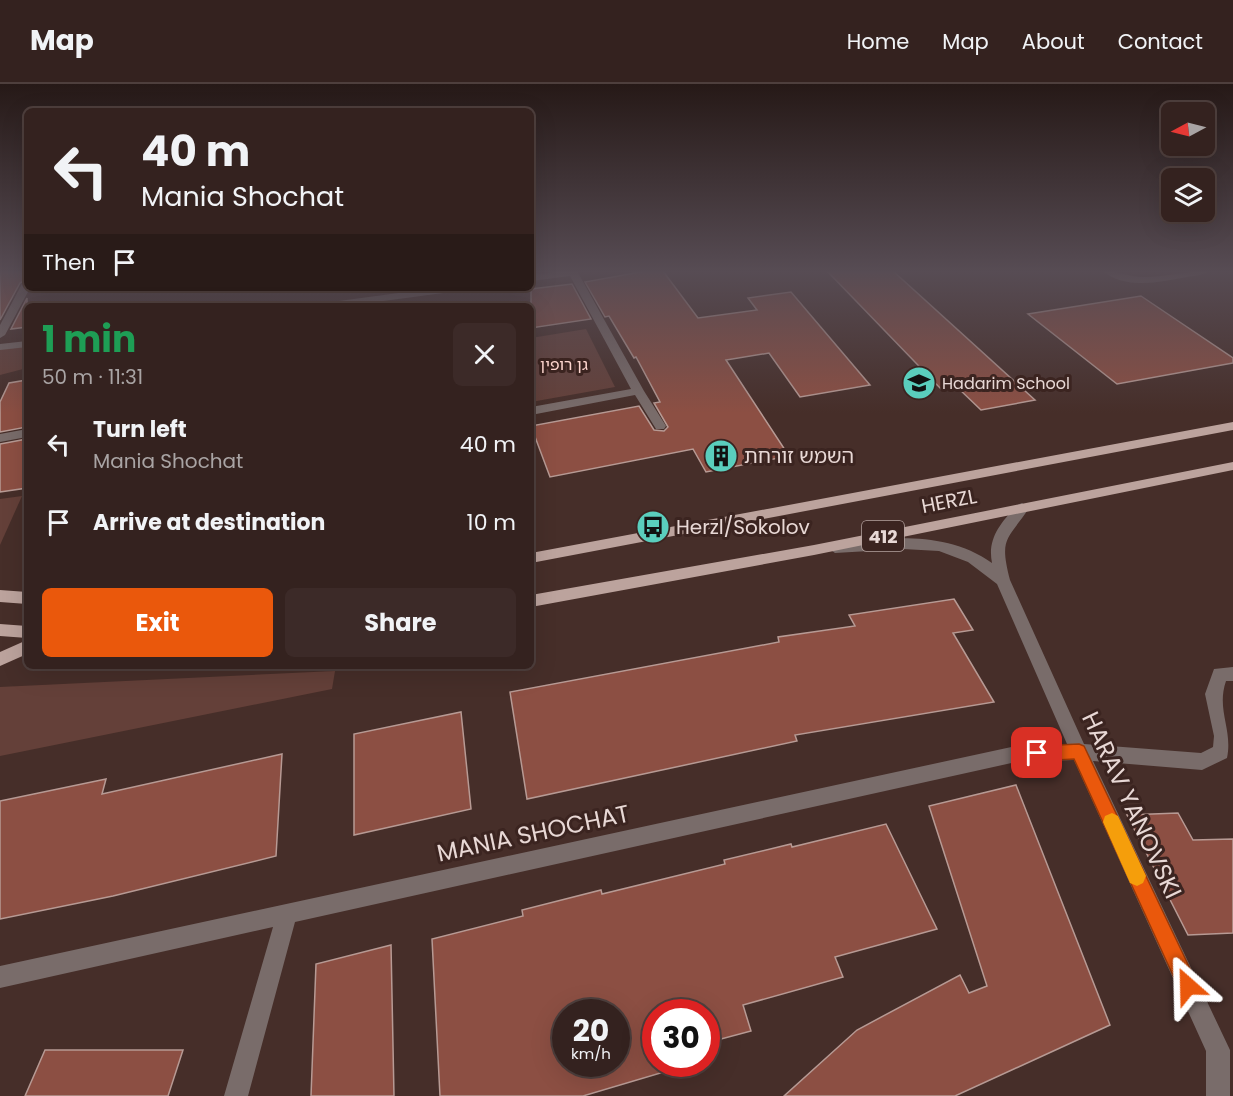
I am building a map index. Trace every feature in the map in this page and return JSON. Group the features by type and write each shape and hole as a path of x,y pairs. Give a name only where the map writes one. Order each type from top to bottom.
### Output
{"main road":[{"name":"HERZL","path":"534,557 1233,426"},
{"name":"HERZL","path":"534,600 814,550 1233,466"},
{"path":"0,596 24,598"},
{"path":"0,630 24,632"},
{"path":"0,659 24,648"}],"street":[{"path":"0,335 9,318"},
{"path":"598,318 660,426"},
{"path":"0,347 24,344"},
{"path":"534,410 638,391"},
{"path":"0,438 24,434"},
{"name":"HARAV YANOVSKI","path":"1022,508 1004,528 995,551 1003,580 1079,752 1218,1050 1218,1096"},
{"path":"814,550 889,544 936,547 968,555 1003,580"},
{"name":"MANIA SHOCHAT","path":"0,977 1016,754 1079,752 1202,762 1221,752 1223,736 1213,693 1220,674 1233,674"},
{"path":"236,1096 287,915"}],"green space":[{"name":"גן רופין","path":"586,329 615,387 534,401 534,338"},
{"path":"24,344 24,369 0,375 0,347"},
{"path":"22,496 0,545 0,499"},
{"path":"335,671 332,689 0,756 0,687"}],"building":[{"path":"17,318 24,318 24,327 11,329"},
{"path":"534,318 591,319 534,328"},
{"path":"610,318 813,318 870,385 800,397 769,353 726,360 789,456 706,472 693,449 550,477 534,434 534,425 639,406 654,430 664,431 668,427 654,403 660,402 636,357 634,358"},
{"path":"873,318 945,318 1035,400 981,410 957,387 942,390"},
{"path":"1033,318 1174,318 1233,358 1233,363 1117,384"},
{"path":"24,380 24,428 0,432 0,402 9,383"},
{"path":"24,440 24,488 0,492 0,444"},
{"path":"954,599 973,630 953,633 994,702 795,735 797,741 527,799 510,692 779,642 778,637 855,626 849,615"},
{"path":"461,712 471,809 354,835 354,734"},
{"path":"282,754 276,856 113,896 0,919 0,801 106,779 102,794"},
{"path":"1016,785 1110,1025 955,1096 784,1096 857,1030 960,975 969,993 987,986 929,806"},
{"path":"1178,813 1193,840 1233,839 1233,933 1188,935 1127,815"},
{"path":"886,824 937,929 835,957 843,977 743,1005 751,1031 720,1039 720,999 642,999 642,1077 647,1077 583,1096 440,1096 432,939 523,916 522,910 601,890 602,894 725,864 724,860 791,844 792,847"},
{"path":"391,945 394,1096 311,1096 316,964"},
{"path":"45,1050 183,1050 168,1096 25,1096"}],"slow traffic":[{"path":"1112,822 1137,876"}],"place":[{"name":"Hadarim School","path":"919,383"},
{"name":"השמש זורחת","path":"721,456"},
{"name":"Herzl/Sokolov","path":"653,527"}],"route":[{"path":"1037,753 1079,752 1188,986"}]}
